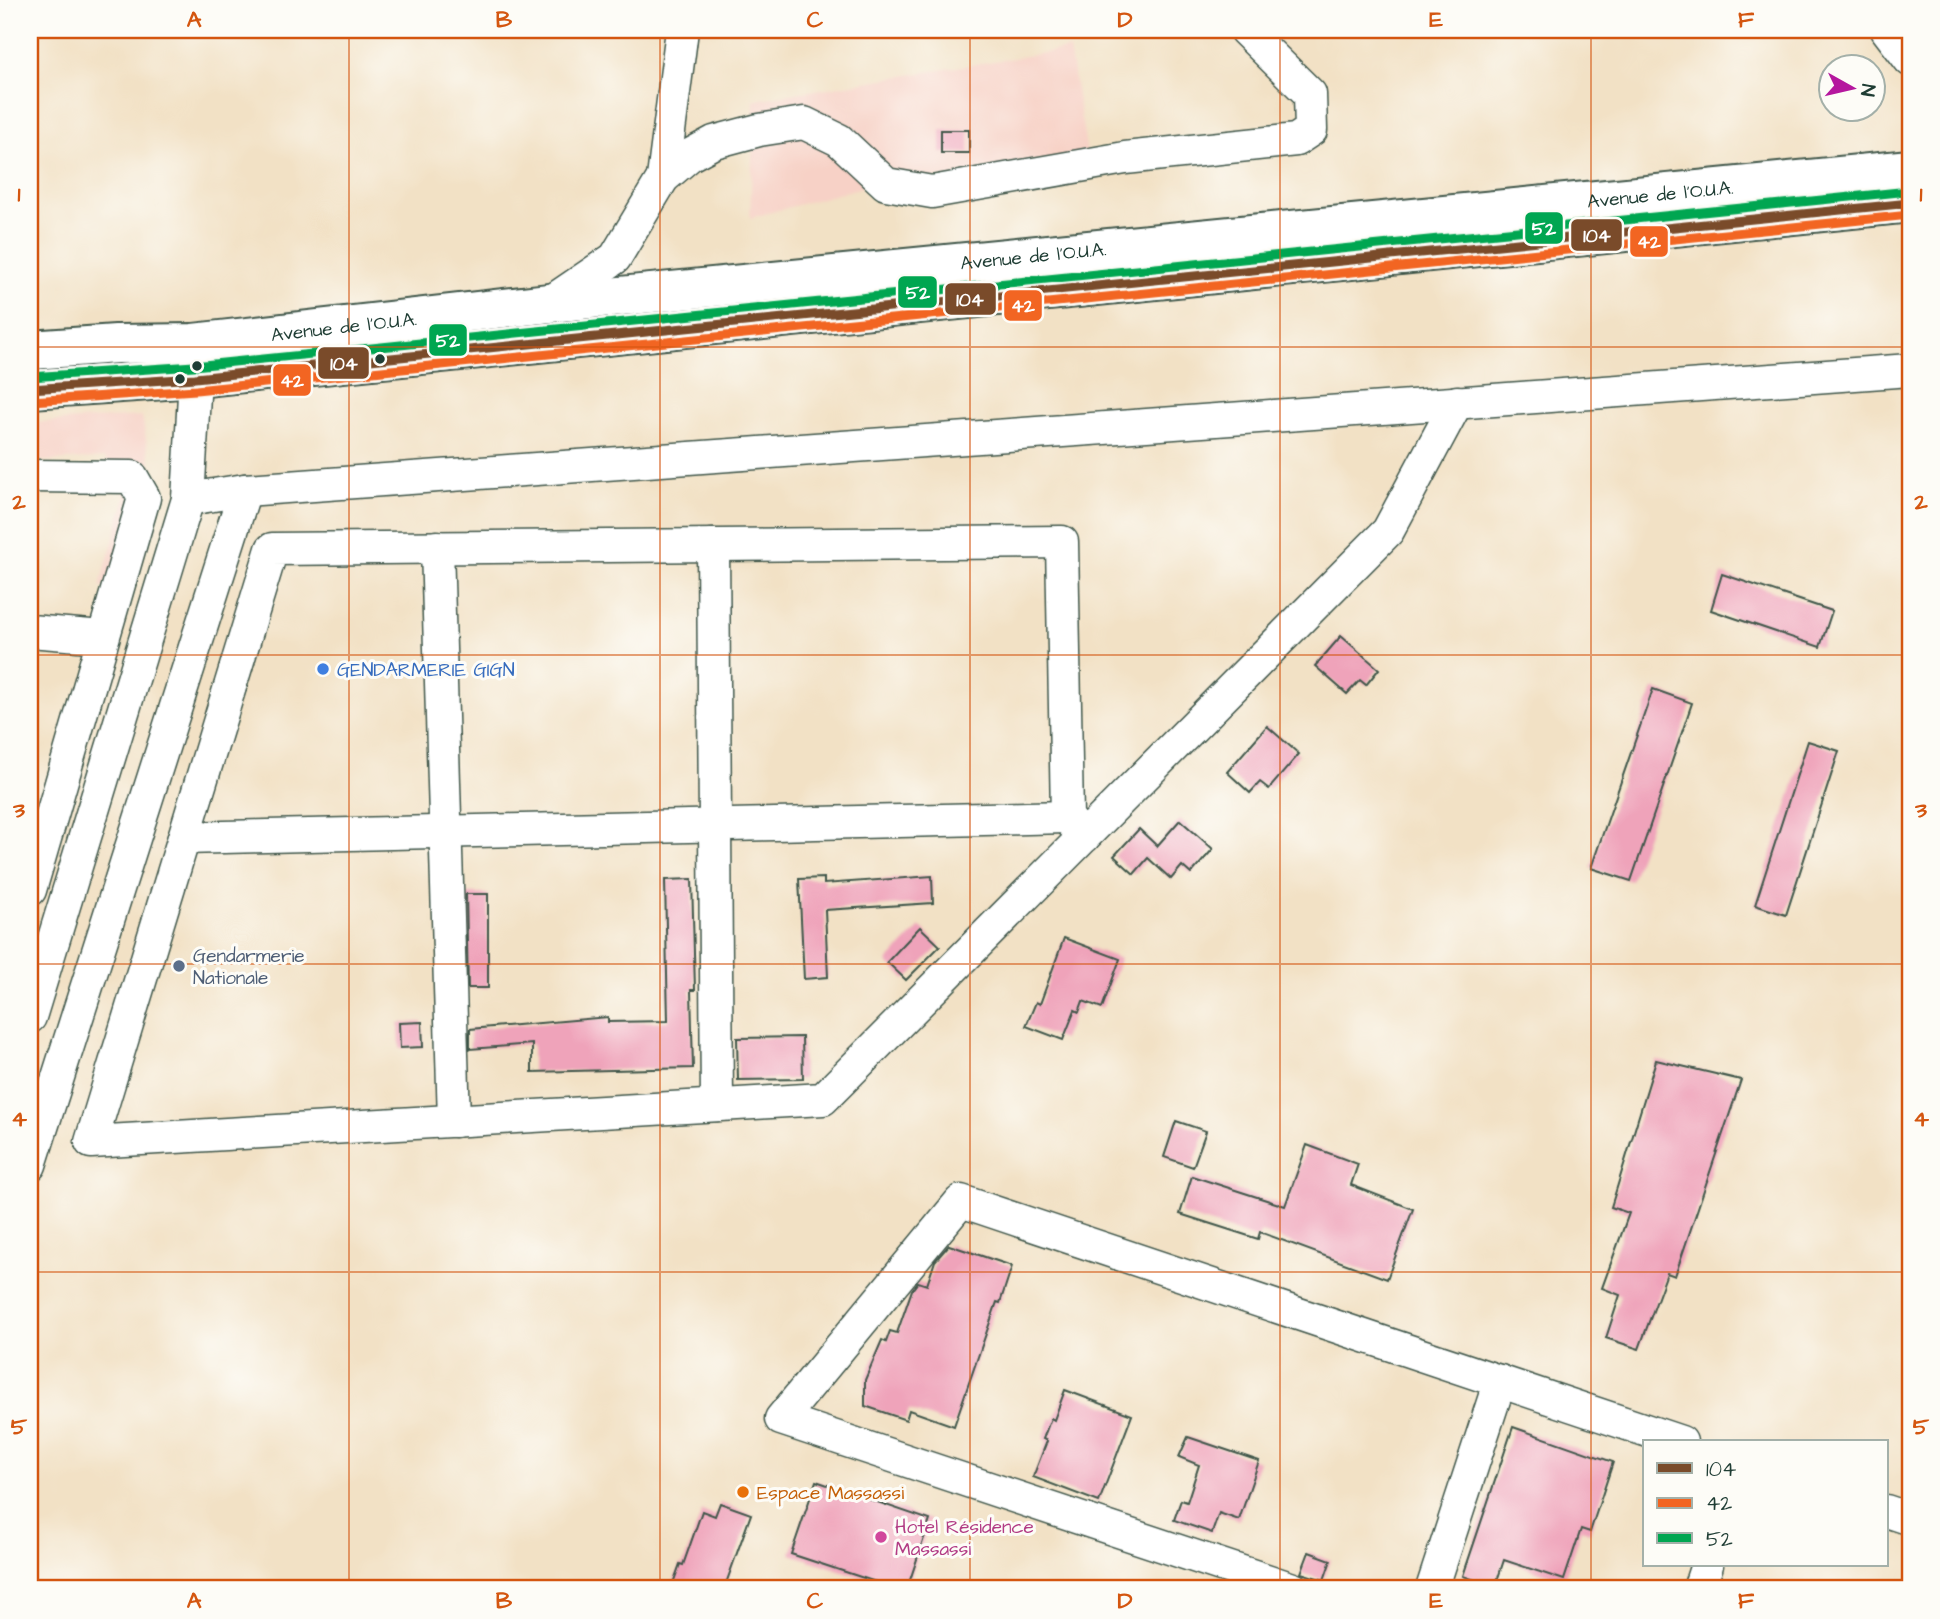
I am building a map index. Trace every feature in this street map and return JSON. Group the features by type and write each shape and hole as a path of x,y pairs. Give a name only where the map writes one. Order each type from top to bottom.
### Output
{"highway":[{"name":"Avenue de l'O.U.A.","path":"30,389 548,303 1910,169"},
{"name":"Avenue de l'O.U.A.","path":"30,350 116,344 194,361 1910,203"}],"street":[{"path":"663,178 682,30"},
{"path":"548,303 615,258 663,178 690,155 714,142 759,130 804,123 839,140 886,184 932,192 1125,158 1296,139 1311,130 1310,94 1245,30"},
{"path":"1887,30 1910,60"},
{"path":"30,1017 188,499 194,361"},
{"path":"188,499 245,490 1910,370"},
{"path":"1076,827 1062,542 272,549 91,1142 823,1099 1076,827 1388,531 1457,402"},
{"path":"30,476 132,477 144,498 103,637 38,833 30,890"},
{"path":"30,1165 245,490"},
{"path":"713,545 717,1105"},
{"path":"437,547 454,1121"},
{"path":"30,631 103,637"},
{"path":"94,808 141,816"},
{"path":"184,838 715,825 1076,827"},
{"path":"1293,1589 780,1419 961,1200 1675,1440"},
{"path":"1432,1589 1500,1381"},
{"path":"1888,1512 1910,1519"},
{"path":"1699,1589 1707,1566"}],"shaded area":[{"path":"1069,49 1091,175 892,179 750,218 754,100"},
{"path":"142,416 157,501 128,597 100,586 126,496 105,458 30,462 30,423"}],"building":[{"path":"941,130 969,130 969,153 941,153"},
{"path":"1722,574 1832,611 1820,647 1711,610"},
{"path":"1341,636 1379,669 1366,685 1360,680 1347,694 1315,666"},
{"path":"1653,689 1692,703 1631,881 1591,868"},
{"path":"1267,726 1299,754 1269,789 1260,782 1250,793 1227,772"},
{"path":"1808,741 1839,751 1786,915 1755,905"},
{"path":"1180,820 1213,849 1191,874 1182,866 1171,879 1148,858 1134,874 1114,856 1139,829 1157,846"},
{"path":"932,876 933,903 825,910 828,977 804,979 799,879 824,878 824,884"},
{"path":"692,879 695,990 691,990 693,1068 532,1072 532,1044 470,1049 470,1029 608,1017 608,1022 668,1021 665,880"},
{"path":"466,894 488,894 488,988 468,988"},
{"path":"920,927 940,946 906,980 887,962"},
{"path":"1064,938 1120,959 1102,1008 1083,1001 1079,1012 1075,1010 1063,1040 1026,1026 1036,1002 1040,1004"},
{"path":"422,1022 423,1047 400,1048 399,1023"},
{"path":"802,1037 803,1079 738,1080 737,1038"},
{"path":"1656,1060 1741,1080 1675,1276 1667,1273 1639,1349 1606,1338 1620,1295 1602,1288 1629,1213 1611,1207"},
{"path":"1176,1121 1206,1131 1193,1167 1164,1157"},
{"path":"1307,1145 1358,1164 1351,1185 1413,1209 1387,1279 1260,1232 1258,1239 1180,1214 1192,1176 1285,1206"},
{"path":"949,1245 1012,1266 954,1426 909,1410 906,1420 865,1406 865,1380 882,1340 886,1342 890,1331 897,1333 912,1290 918,1282 927,1285 935,1261"},
{"path":"1065,1390 1132,1415 1099,1502 1033,1477 1047,1441 1043,1439 1051,1418 1054,1420"},
{"path":"1513,1427 1613,1462 1590,1532 1581,1529 1564,1580 1504,1560 1495,1587 1463,1576"},
{"path":"1188,1437 1259,1461 1239,1520 1219,1513 1212,1533 1174,1520 1181,1500 1187,1502 1199,1465 1179,1457"},
{"path":"816,1481 930,1520 907,1589 897,1589 791,1554"},
{"path":"720,1503 751,1514 724,1589 671,1589 680,1564 683,1565 702,1511 715,1516"},
{"path":"1309,1552 1331,1560 1324,1580 1301,1573"}],"transit line":[{"name":"52","path":"30,377 194,366 1909,191"},
{"name":"104","path":"30,389 195,378 1910,203"},
{"name":"42","path":"31,401 196,390 1910,215"}],"place":[{"name":"GENDARMERIE GIGN","path":"323,669"},
{"name":"Gendarmerie Nationale","path":"179,966"},
{"name":"Espace Massassi","path":"743,1492"},
{"name":"Hotel Résidence Massassi","path":"881,1537"}]}
